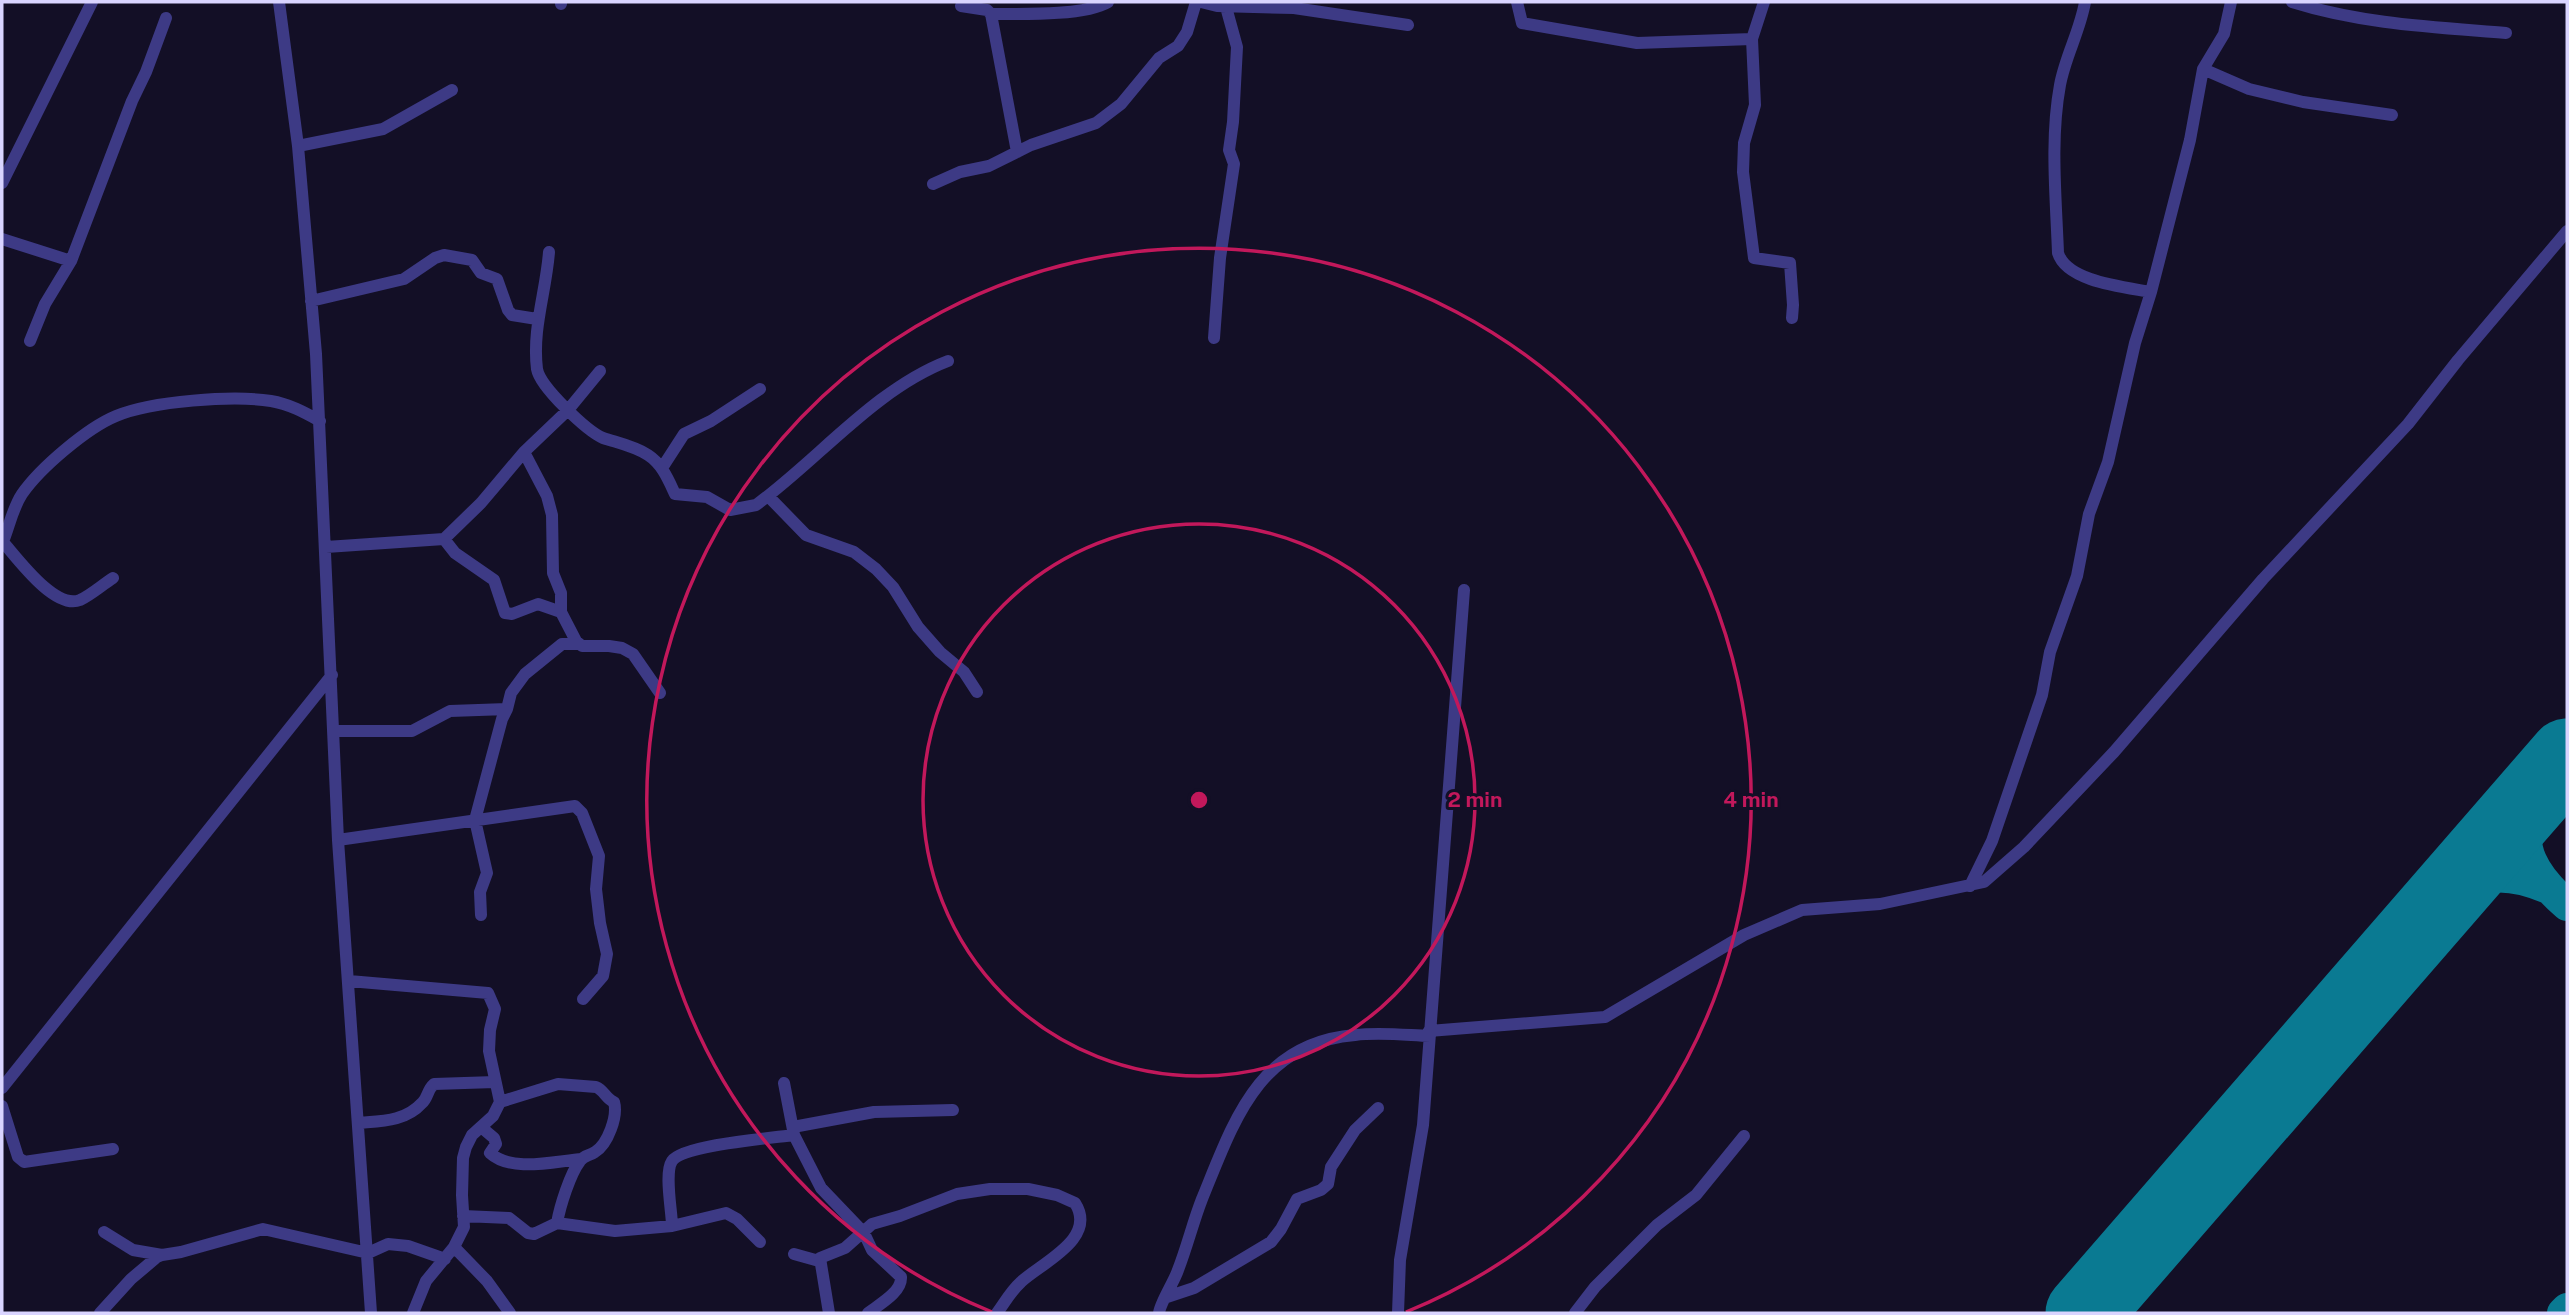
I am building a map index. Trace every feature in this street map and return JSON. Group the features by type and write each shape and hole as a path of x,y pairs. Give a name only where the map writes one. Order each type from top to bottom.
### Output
{"street":[{"path":"2,183 92,2"},
{"path":"279,2 298,146 312,301 320,421 338,840 371,1313"},
{"path":"990,14 1061,11 1108,2"},
{"path":"933,184 960,172 989,166 1017,152 1090,127 1108,115 1121,104 1159,58 1178,47 1199,2 1226,7 1294,8 1408,25"},
{"path":"1517,2 1522,23 1637,43 1752,39"},
{"path":"1764,2 1752,39 1755,105 1744,143 1742,172 1754,258 1790,263 1792,318"},
{"path":"2085,2 2077,36 2060,83 2057,106 2055,147 2058,253 2064,264 2088,279 2151,292"},
{"path":"1970,886 1993,841 2042,695 2050,652 2077,576 2089,514 2108,462 2135,343 2151,292 2190,140 2203,69 2224,34 2231,2"},
{"path":"2292,2 2332,8 2380,23 2506,33"},
{"path":"961,6 987,10 990,14 1017,152"},
{"path":"1214,338 1220,258 1234,164 1229,150 1237,47 1226,7"},
{"path":"30,341 46,304 71,261 166,18"},
{"path":"2203,69 2249,89 2304,102 2392,115"},
{"path":"298,146 383,129 452,90"},
{"path":"1159,1313 1179,1268 1191,1227 1241,1110 1270,1071 1285,1058 1301,1050 1352,1035 1429,1033 1605,1017 1744,935 1802,910 1880,904 1984,882 2007,863 2114,752 2263,579 2408,424 2458,360 2567,231"},
{"path":"2,239 71,261"},
{"path":"549,253 537,320 540,379 568,410 600,437 638,449 650,456 662,468 675,494 708,498 730,510 756,505 879,402 918,374 948,360"},
{"path":"312,301 404,279 435,258 452,255 472,260 481,273 497,279 512,316 537,320"},
{"path":"326,548 444,539 481,503 524,452 568,410 600,371"},
{"path":"662,468 684,434 711,421 760,389"},
{"path":"113,578 82,599 63,600 45,587 2,543 5,525 21,496 37,477 72,446 117,415 170,404 253,399 286,405 320,421"},
{"path":"524,452 547,496 552,515 553,573 561,593 561,612 579,644"},
{"path":"768,496 806,535 854,552 876,569 893,587 918,626 940,652 964,672 977,692"},
{"path":"444,539 455,553 494,580 505,613 512,614 538,604 561,612"},
{"path":"1398,1313 1400,1260 1423,1125 1464,590"},
{"path":"481,915 480,892 488,873 475,820 502,719 511,693 525,674 562,644 608,646 633,654 660,693"},
{"path":"2,1088 332,675"},
{"path":"333,732 412,731 450,711 507,709"},
{"path":"338,840 566,805 575,806 582,813 599,856 596,889 607,954 603,976 583,999"},
{"path":"349,981 488,993 495,1010 489,1040 500,1102 493,1116 472,1135 463,1157 464,1227 446,1259 426,1280 413,1313"},
{"path":"358,1123 394,1120 410,1112 424,1102 428,1089 434,1084 495,1082"},
{"path":"784,1083 794,1131 821,1188 864,1233 872,1250 898,1272 902,1280 897,1290 868,1313"},
{"path":"481,1127 494,1138 495,1149 490,1153 500,1159 526,1164 582,1159 596,1152 607,1137 616,1110 614,1102 607,1099 599,1088 558,1084 500,1102"},
{"path":"2,1107 18,1157 24,1162 113,1149"},
{"path":"1167,1297 1194,1288 1270,1242 1281,1229 1297,1199 1328,1184 1331,1167 1355,1130 1378,1108"},
{"path":"672,1226 669,1170 673,1160 681,1154 874,1112 953,1110"},
{"path":"1575,1313 1595,1287 1657,1225 1696,1195 1744,1136"},
{"path":"556,1223 567,1185 582,1159"},
{"path":"819,1261 820,1258 845,1248 872,1224 938,1200 978,1190 1028,1189 1057,1195 1075,1203 1080,1210 1081,1222 1070,1242 1049,1262 1023,1279 997,1313"},
{"path":"463,1216 509,1219 528,1233 534,1234 556,1223 607,1231 672,1226 726,1213 737,1219 760,1242"},
{"path":"100,1313 131,1279 157,1256 263,1229 368,1253 388,1244 408,1246 446,1259"},
{"path":"104,1231 133,1250 162,1255"},
{"path":"454,1247 486,1281 510,1313"},
{"path":"794,1254 819,1261"},
{"path":"819,1261 829,1313"}],"taxiway":[{"path":"2555,771 2533,803 2527,819 2527,847 2537,872 2567,905"},
{"path":"2437,907 2462,885 2483,878 2516,878 2548,888"},
{"path":"2563,1313 2567,1309"}],"runway":[{"path":"2084,1313 2567,757"}]}
